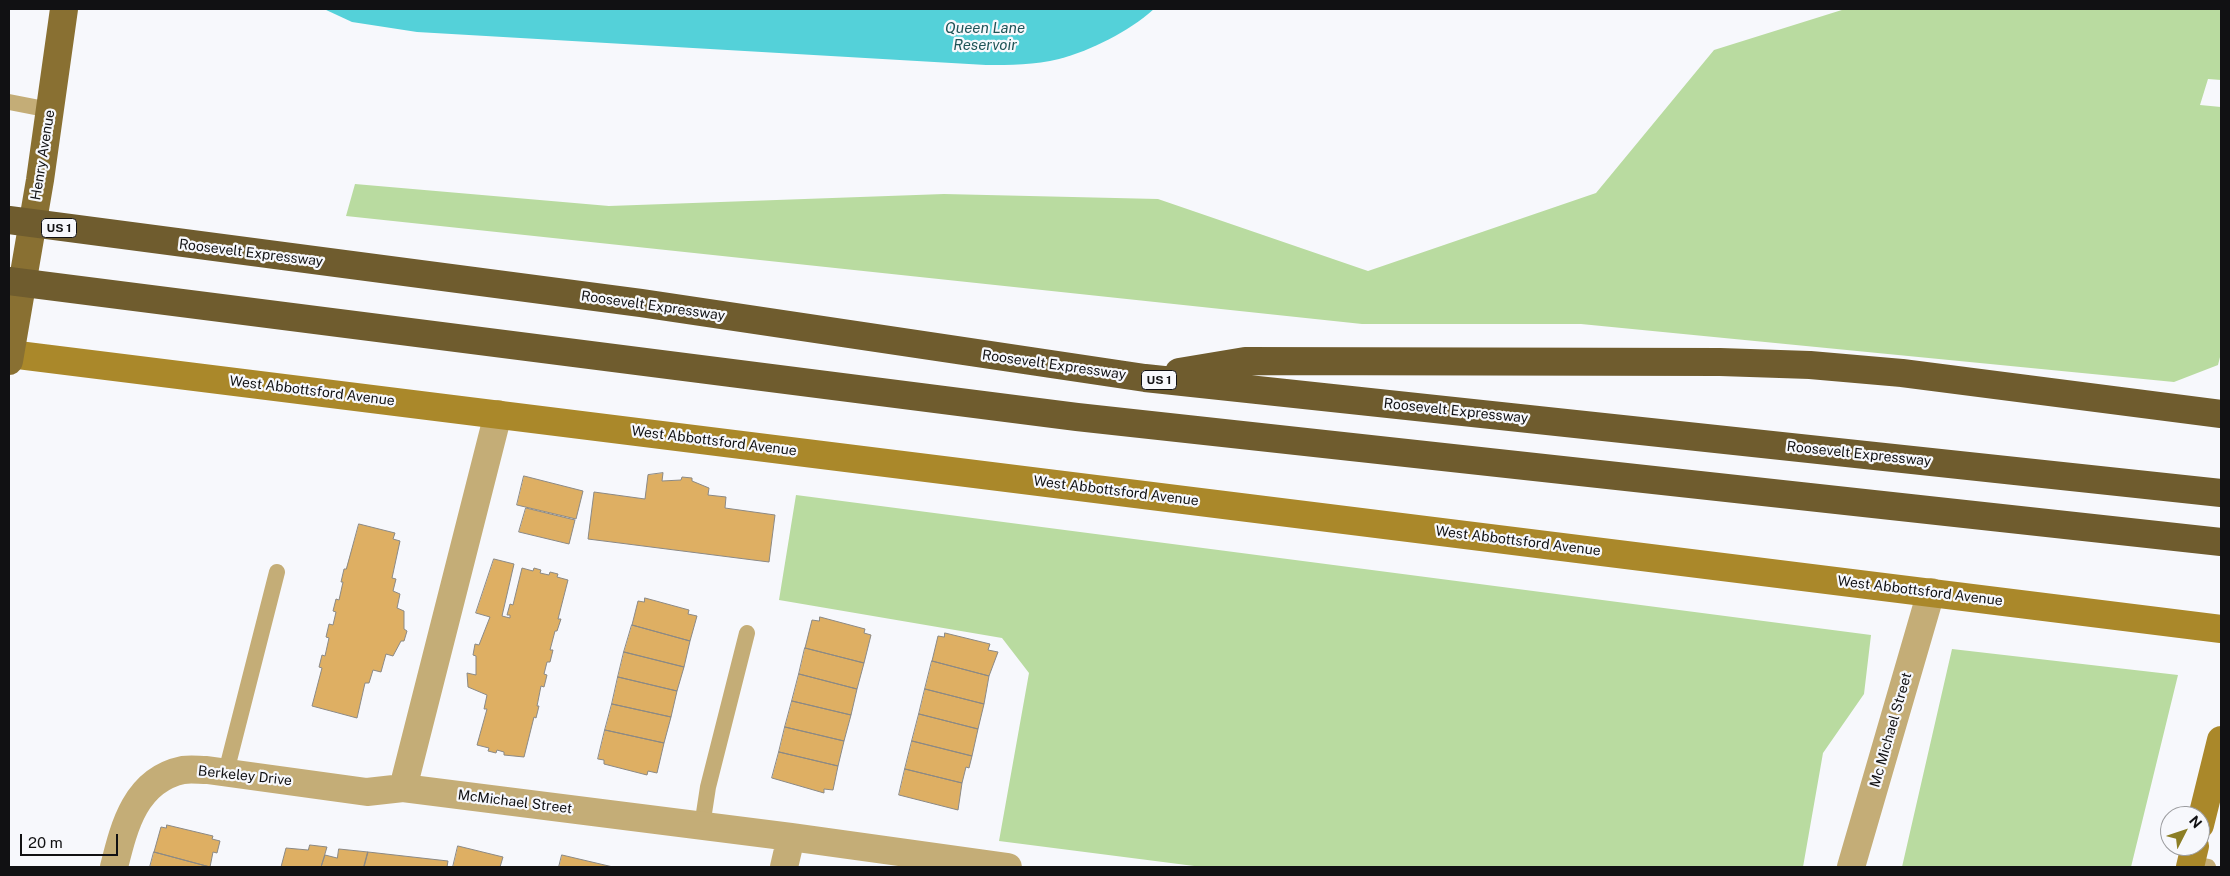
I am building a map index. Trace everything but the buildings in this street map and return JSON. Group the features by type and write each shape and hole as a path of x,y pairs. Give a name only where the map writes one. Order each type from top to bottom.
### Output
{"highway":[{"name":"Roosevelt Expressway","path":"9,220 641,303 1144,378 2221,493"},
{"path":"9,281 1077,417 2221,542"},
{"path":"1144,378 1245,361 1720,362 1810,365 1911,374 2221,414"}],"main road":[{"name":"Henry Avenue","path":"12,348 40,180 64,9"}],"street":[{"name":"West Abbottsford Avenue","path":"12,348 498,414 2221,629"},
{"path":"403,788 498,414"},
{"name":"Mc Michael Street","path":"1851,867 1931,592"},
{"path":"2205,806 2221,740"},
{"name":"Berkeley Drive","path":"114,867 125,824 134,806 146,790 162,778 184,770 226,772 367,792 403,788"},
{"name":"McMichael Street","path":"403,788 791,837 928,862 1008,867"},
{"path":"784,867 791,837"}],"lane":[{"path":"9,102 50,110"},
{"path":"226,772 277,572"},
{"path":"702,826 708,787 747,633"}],"green space":[{"path":"1845,9 2221,9 2221,80 2208,79 2200,105 2221,107 2221,353 2218,365 2174,382 1581,324 1362,324 346,216 355,184 609,206 944,194 1158,199 1368,271 1596,193 1714,50"},
{"path":"796,495 1871,635 1864,694 1823,753 1803,867 1202,867 999,841 1029,673 1002,638 779,600"},
{"path":"1952,649 2178,675 2131,867 1902,867"}],"water":[{"name":"Queen Lane Reservoir","path":"324,9 1154,9 1121,33 1097,45 1059,59 1032,64 986,65 417,32 352,22"}]}
